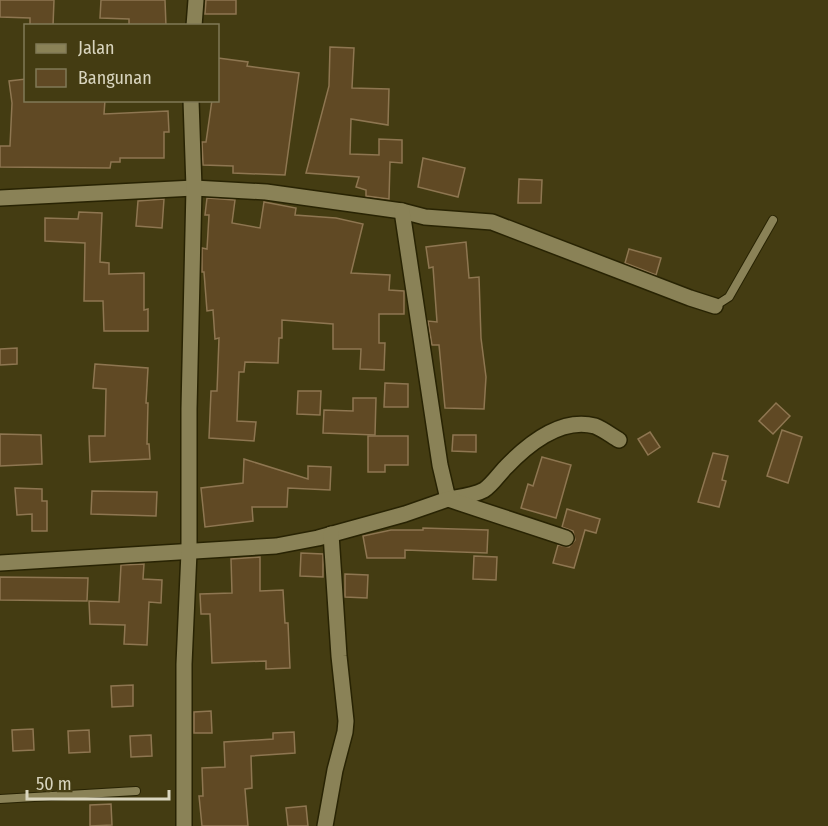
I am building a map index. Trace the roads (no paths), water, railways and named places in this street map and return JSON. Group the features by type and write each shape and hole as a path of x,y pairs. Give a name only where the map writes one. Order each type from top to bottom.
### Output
{"street":[{"path":"194,24 196,0"},
{"path":"184,826 184,664 189,552 189,398 194,188 191,102"},
{"path":"0,198 194,188 266,192 402,211 425,217 492,222 716,306"},
{"path":"402,211 440,465 448,499"},
{"path":"0,563 276,546 331,534 484,490 533,442 568,426 596,426 619,440"},
{"path":"448,499 566,538"},
{"path":"325,826 346,721 331,534"}],"lane":[{"path":"716,306 729,297 773,220"},
{"path":"0,799 136,791"}]}
